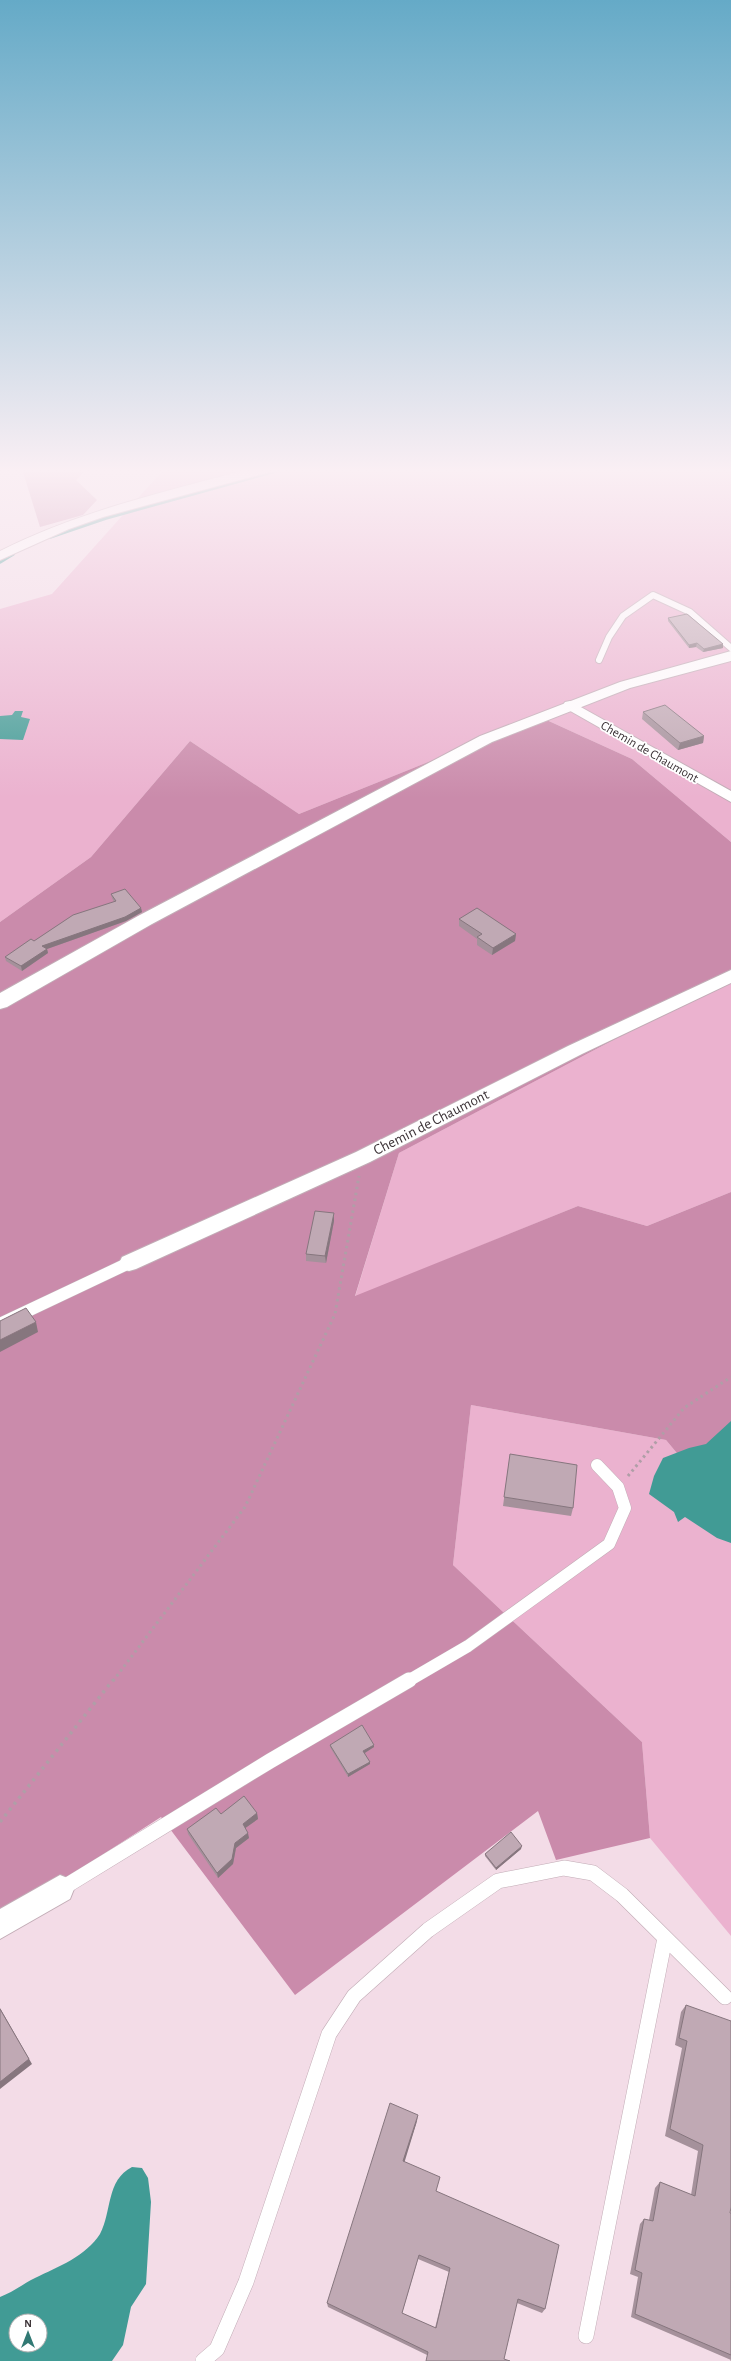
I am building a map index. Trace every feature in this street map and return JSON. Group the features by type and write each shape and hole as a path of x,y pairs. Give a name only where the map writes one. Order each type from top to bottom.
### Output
{"street":[{"path":"0,1002 145,920 486,739 570,705 625,685 731,656"},
{"name":"Chemin de Chaumont","path":"570,705 731,797"},
{"name":"Chemin de Chaumont","path":"129,1263 363,1157 576,1050 731,976"},
{"path":"0,1925 60,1889"}],"lane":[{"path":"599,660 609,637 622,616 653,596 690,612 731,648"},
{"path":"0,1324 129,1263"},
{"path":"60,1889 270,1761 468,1646 609,1544 625,1508 618,1487 597,1465"},
{"path":"203,2361 217,2349 246,2282 329,2034 354,1996 428,1930 498,1881 564,1868 593,1873 622,1896 725,1997"},
{"path":"586,2336 665,1938"}],"path":[{"path":"0,1822 105,1691 245,1507 335,1314 363,1157"},
{"path":"618,1487 684,1408 731,1377"}],"shaded area":[{"path":"67,577 731,577 731,842 632,759 540,717 299,814 190,741 91,857 0,922 0,609 52,594"},
{"path":"15,711 23,711 21,717 30,719 23,740 0,739 0,716 12,715"},
{"path":"540,717 632,759 731,842 731,978 399,1153 355,1296 578,1206 647,1226 731,1192 731,1518 666,1440 471,1405 453,1565 642,1742 650,1838 556,1860 538,1811 295,1995 161,1817 0,1921 0,922 91,857 190,741 299,814"},
{"path":"731,978 731,1192 647,1226 578,1206 355,1297 399,1153"},
{"path":"471,1405 666,1440 731,1518 731,1936 650,1838 642,1742 453,1565"},
{"path":"731,1421 731,1543 717,1538 685,1517 678,1522 674,1512 649,1494 654,1476 663,1458 689,1448 706,1444"},
{"path":"132,2167 142,2168 148,2178 151,2202 146,2284 131,2307 123,2345 112,2361 0,2361 0,2297 53,2270 87,2249 100,2234 104,2225 114,2188 118,2180"}],"building":[{"path":"687,614 723,644 704,649 697,643 689,645 668,618"},
{"path":"665,705 704,736 680,743 643,712"},
{"path":"125,889 141,908 125,917 42,946 47,949 21,966 5,957 31,939 34,941 73,915 116,901 111,894"},
{"path":"477,908 516,934 493,948 477,937 482,934 459,919"},
{"path":"315,1211 334,1213 325,1256 306,1254"},
{"path":"26,1308 36,1322 0,1340 0,1321"},
{"path":"510,1454 577,1465 573,1508 504,1497"},
{"path":"362,1725 374,1745 363,1751 370,1762 348,1774 330,1745"},
{"path":"244,1796 257,1813 243,1824 248,1833 235,1843 232,1859 217,1873 187,1829 216,1808 221,1814"},
{"path":"511,1832 522,1846 496,1868 485,1854"},
{"path":"686,2005 731,2021 731,2355 635,2314 642,2273 635,2270 644,2219 653,2221 660,2182 695,2196 703,2145 670,2129 687,2041 679,2038"},
{"path":"0,2009 29,2059 0,2082"},
{"path":"390,2103 418,2115 403,2161 440,2177 436,2191 559,2245 545,2309 518,2299 504,2359 510,2361 426,2361 428,2352 327,2303","holes":["419,2255 450,2268 436,2328 402,2313"]}]}
